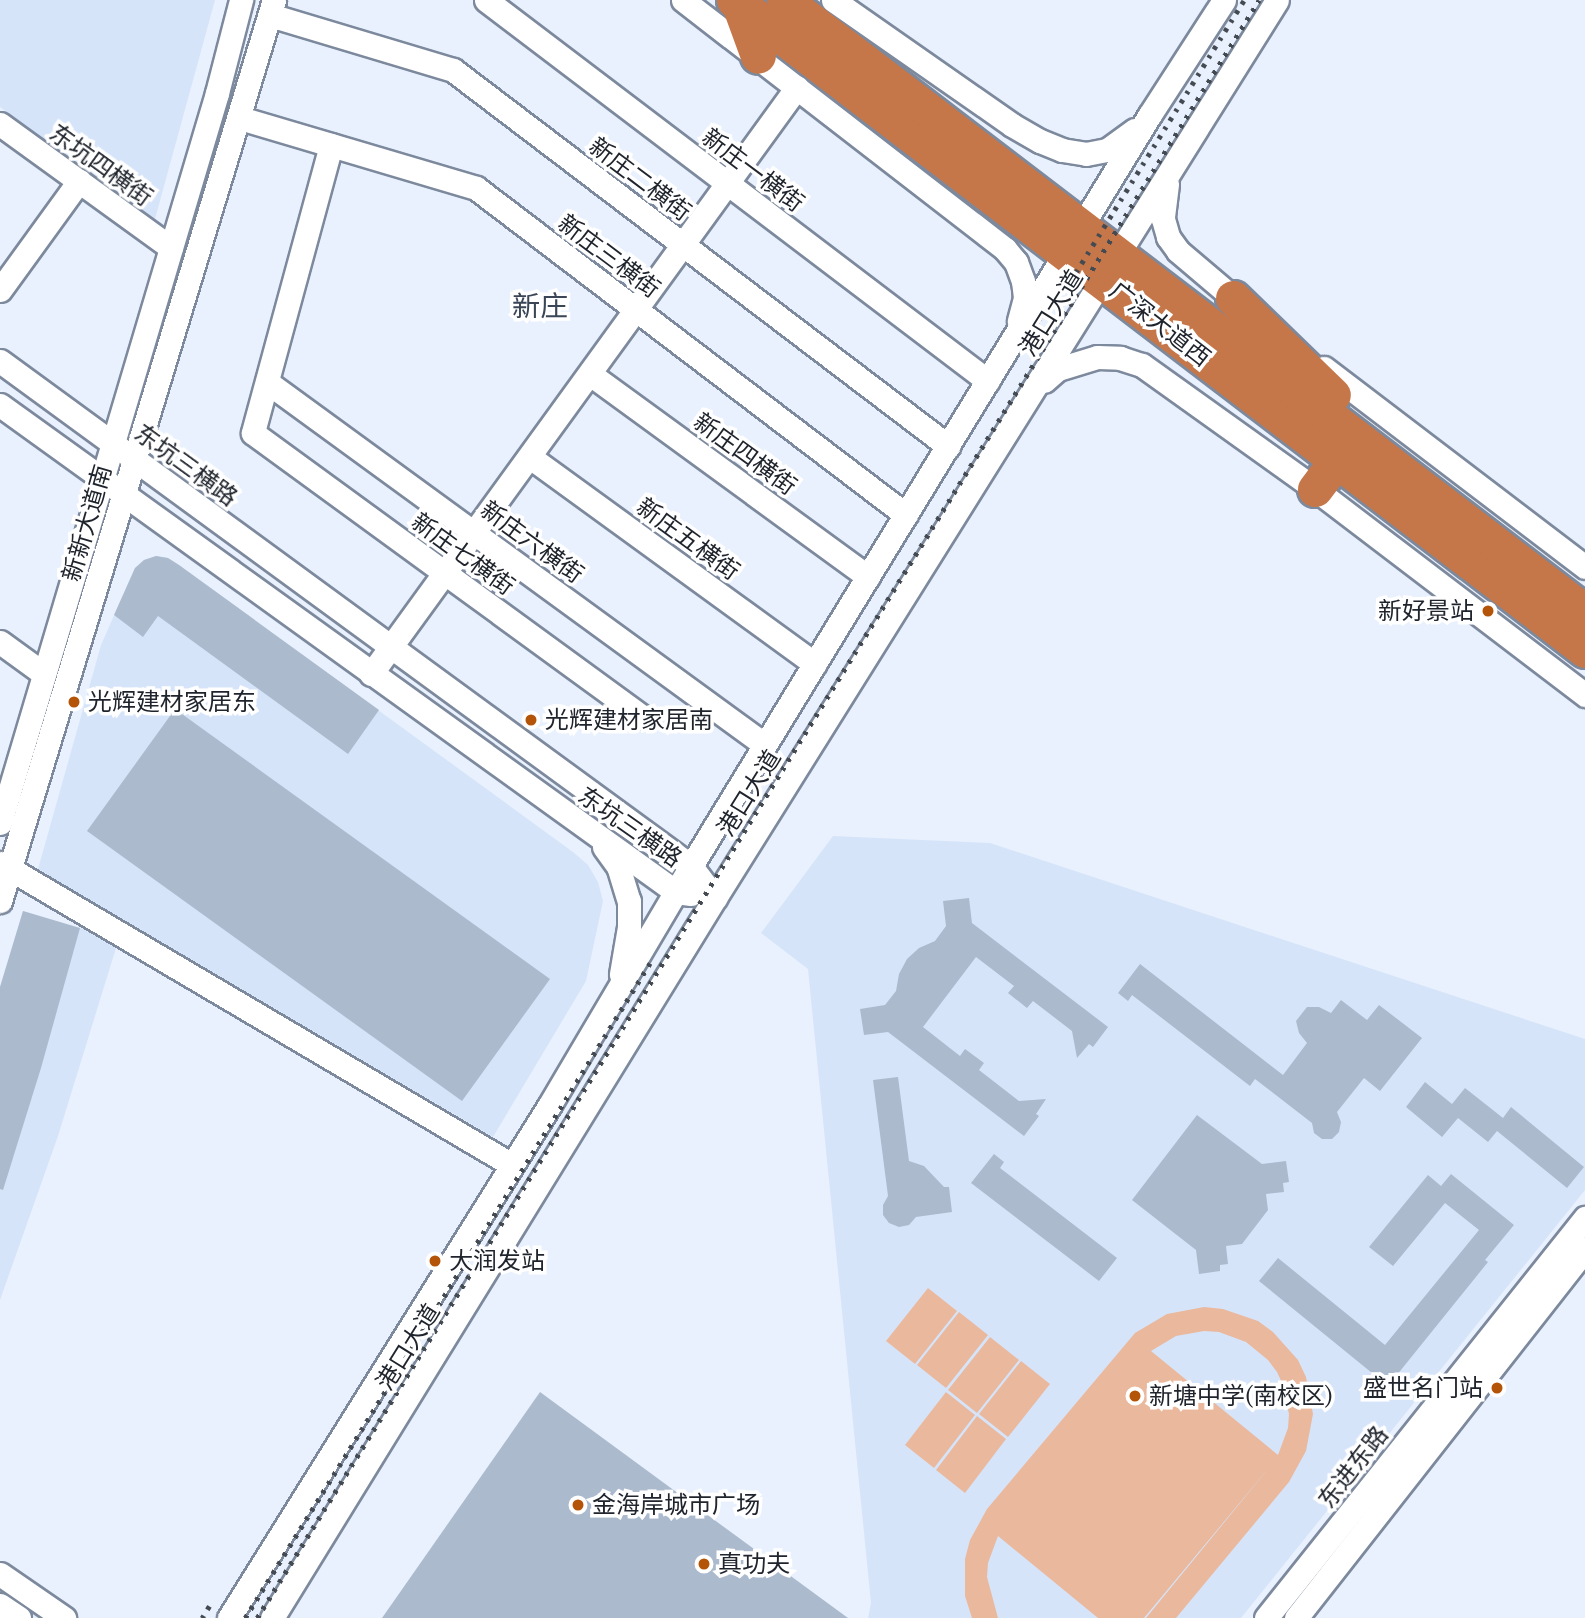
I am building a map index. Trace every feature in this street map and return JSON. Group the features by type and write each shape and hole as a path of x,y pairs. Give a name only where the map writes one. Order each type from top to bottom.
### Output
{"highway":[{"name":"广深大道西","path":"785,0 1111,266 1405,472 1585,612"},
{"path":"737,2 758,56"},
{"name":"广深大道西","path":"737,2 1075,238"},
{"name":"广深大道西","path":"1111,266 1336,461 1585,650"},
{"path":"1233,298 1304,365 1405,472"},
{"path":"1315,489 1336,461"}],"street":[{"name":"新新大道南","path":"0,823 171,248 241,0"},
{"name":"新庄一横街","path":"486,0 988,381"},
{"path":"683,0 1005,249 1016,262 1025,298 1012,341"},
{"path":"833,0 1012,125 1062,150 1086,154 1107,150 1126,139 1149,116"},
{"name":"港口大道","path":"229,1618 512,1165 691,866 1149,116 1224,0"},
{"name":"港口大道","path":"272,1618 715,898 1278,0"},
{"name":"新新大道南","path":"0,901 5,866 124,497 272,7"},
{"name":"新庄二横街","path":"272,7 453,70 948,446"},
{"path":"372,674 797,86"},
{"name":"新庄三横街","path":"240,118 476,188 906,515"},
{"name":"东坑四横街","path":"0,124 171,248"},
{"path":"267,382 331,145"},
{"path":"1171,167 1162,205 1168,237 1178,251 1233,298 1585,567"},
{"path":"0,290 79,181"},
{"path":"1036,387 1058,369 1097,357 1120,358 1142,365 1315,489 1585,695"},
{"name":"东坑三横路","path":"0,361 691,866 715,898"},
{"name":"新庄四横街","path":"590,374 868,577"},
{"name":"新庄七横街","path":"267,382 253,433 643,717"},
{"name":"新庄六横街","path":"267,382 765,745"},
{"name":"东坑三横路","path":"0,405 124,497 676,892 715,898"},
{"name":"新庄五横街","path":"530,457 815,664"},
{"path":"0,642 44,674"},
{"path":"594,833 618,866 627,887 629,927 618,989"},
{"path":"5,866 512,1165"},
{"name":"东进东路","path":"1266,1618 1585,1218"},
{"name":"东进东路","path":"1296,1618 1585,1250"},
{"path":"0,1574 64,1618"},
{"path":"0,1605 19,1618"}],"shaded area":[{"path":"0,0 215,0 155,219 0,107"},
{"path":"156,556 168,558 179,565 573,852 588,865 598,882 603,901 586,981 493,1137 38,869 101,645 135,568 144,560"},
{"name":"新塘中学(南校区)","path":"833,836 990,843 1585,1039 1585,1190 1241,1618 868,1618 871,1603 808,969 761,933"},
{"path":"23,911 83,929 116,948 58,1136 0,1300 0,987"},
{"path":"928,1288 957,1311 915,1364 886,1341"},
{"path":"1204,1307 1223,1309 1258,1321 1273,1332 1298,1360 1306,1377 1313,1414 1306,1451 1289,1482 1176,1618 1146,1618 1272,1464 1144,1618 1098,1618 998,1536 988,1563 987,1577 998,1618 972,1618 965,1596 965,1559 970,1540 987,1509 1135,1333 1167,1314","holes":["1204,1331 1219,1332 1246,1342 1268,1360 1277,1372 1283,1385 1289,1414 1288,1428 1278,1455 1151,1351 1176,1336"]},
{"path":"959,1312 988,1335 946,1388 917,1365"},
{"path":"990,1337 1019,1360 977,1413 948,1390"},
{"path":"1021,1361 1050,1384 1008,1437 979,1414"},
{"path":"946,1392 975,1415 934,1468 905,1445"},
{"path":"977,1416 1006,1439 965,1493 936,1470"}],"building":[{"path":"156,556 168,558 179,565 379,710 348,754 158,616 143,637 114,615 135,568 144,560"},
{"path":"175,709 550,979 462,1101 87,831"},
{"path":"969,898 972,923 1108,1027 1093,1047 1089,1044 1077,1058 1072,1031 1033,1001 1027,1008 1008,993 1014,986 976,957 923,1027 960,1056 965,1049 984,1063 979,1070 1019,1101 1046,1099 1036,1114 1039,1116 1024,1136 888,1032 864,1035 860,1009 885,1005 896,991 899,974 907,959 919,948 935,941 946,926 943,901"},
{"path":"23,911 80,928 3,1190 0,1189 0,987"},
{"path":"1140,964 1283,1075 1307,1043 1299,1033 1296,1021 1307,1007 1319,1007 1331,1013 1341,1000 1367,1020 1379,1005 1422,1038 1380,1091 1364,1078 1337,1112 1341,1122 1339,1132 1332,1139 1322,1139 1314,1133 1312,1123 1255,1079 1250,1086 1132,995 1128,1001 1118,993"},
{"path":"898,1077 909,1161 924,1166 944,1187 949,1187 952,1212 916,1217 909,1225 899,1227 889,1223 883,1215 883,1205 888,1196 873,1080"},
{"path":"1425,1082 1452,1104 1465,1088 1503,1118 1511,1107 1584,1167 1567,1188 1497,1131 1488,1142 1458,1118 1442,1137 1406,1107"},
{"path":"1197,1115 1262,1164 1286,1161 1289,1182 1283,1183 1284,1192 1266,1194 1268,1210 1242,1244 1226,1246 1228,1264 1220,1265 1220,1271 1199,1274 1196,1250 1132,1200"},
{"path":"994,1154 1004,1162 1000,1168 1117,1258 1099,1281 971,1183"},
{"path":"1451,1174 1514,1225 1485,1260 1488,1262 1388,1386 1259,1281 1278,1258 1385,1345 1479,1230 1445,1203 1393,1266 1369,1247 1428,1175 1441,1186"},
{"name":"金海岸城市广场","path":"540,1392 848,1618 382,1618"}],"railway":[{"path":"1065,290 1244,0"},
{"path":"257,1618 1259,0"},
{"path":"245,1618 650,963"},
{"path":"202,1618 213,1600"}],"place":[{"name":"新好景站","path":"1488,611"},
{"name":"光辉建材家居东","path":"74,702"},
{"name":"光辉建材家居南","path":"531,720"},
{"name":"大润发站","path":"435,1261"},
{"name":"盛世名门站","path":"1497,1388"},
{"name":"新塘中学(南校区)","path":"1135,1396"},
{"name":"金海岸城市广场","path":"578,1505"},
{"name":"真功夫","path":"704,1564"}],"district":[{"name":"新庄","path":"540,306"}]}
